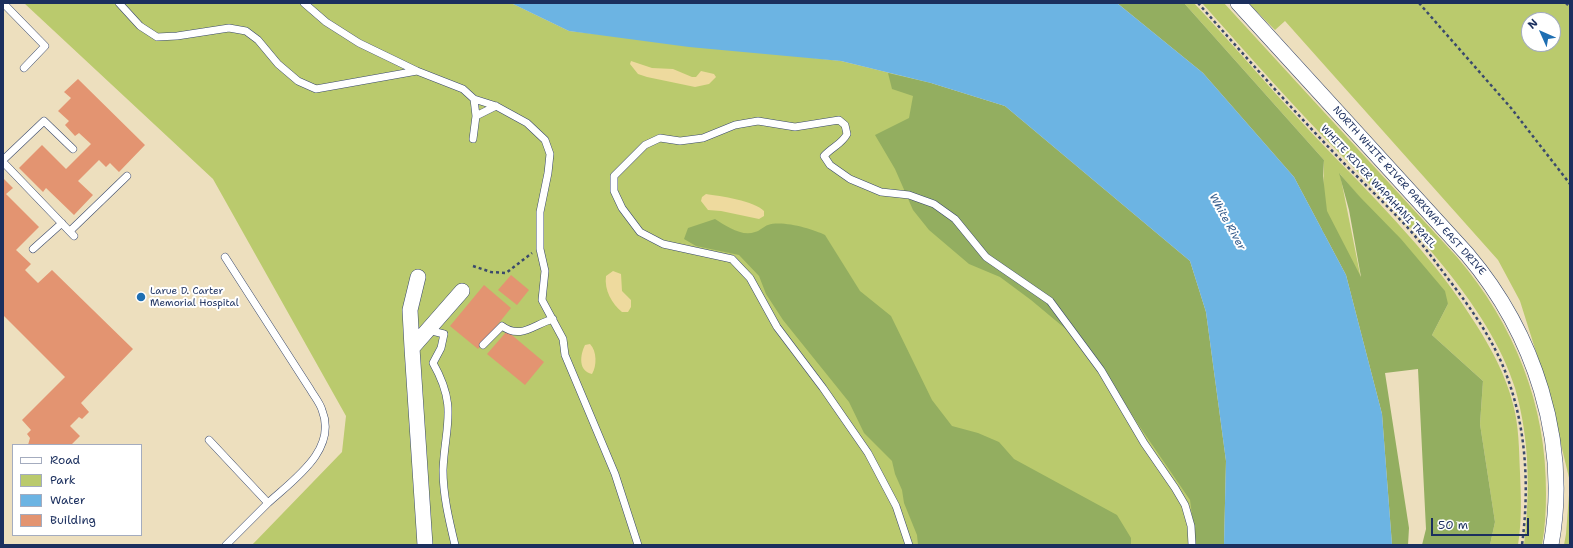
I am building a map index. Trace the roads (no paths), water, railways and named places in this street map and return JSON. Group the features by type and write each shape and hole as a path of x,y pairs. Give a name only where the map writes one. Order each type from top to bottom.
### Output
{"street":[{"name":"NORTH WHITE RIVER PARKWAY EAST DRIVE","path":"1238,3 1467,254 1486,278 1506,308 1530,356 1541,389 1548,418 1554,454 1555,484 1551,545"},
{"path":"418,277 410,310 424,545"},
{"path":"412,348 462,291"}],"lane":[{"path":"3,3 45,46 24,68"},
{"path":"119,3 140,26 157,37 177,36 229,28 246,31 258,40 278,64 298,81 316,89 417,71"},
{"path":"304,3 326,22 359,43 417,71 463,90 474,99 496,106 527,123 545,140 550,154 548,173 540,212 540,249 546,271 542,300 563,339 565,355 615,474 638,545"},
{"path":"473,139 476,116 474,99"},
{"path":"476,116 496,106"},
{"path":"909,545 896,506 868,453 823,388 776,327 750,278 732,259 663,244 640,232 622,208 614,191 614,176 645,144 660,138 680,141 704,138 735,125 758,121 795,128 839,120 845,125 847,134 843,141 830,149 824,156 830,165 850,179 881,192 909,195 934,204 954,219 986,257 1050,301 1101,370 1144,443 1179,494 1185,505 1191,526 1192,545"},
{"path":"73,149 44,121 3,161 72,234 127,176"},
{"path":"33,249 62,223"},
{"path":"225,257 323,411 326,432 321,448 310,464 226,545"},
{"path":"483,345 502,326 510,331 525,331 553,319"},
{"path":"428,330 444,334 441,348 433,363 442,380 449,405 443,470 446,505 455,545"},
{"path":"209,440 268,503"}],"water":[{"name":"White River","path":"511,3 1117,3 1203,73 1294,177 1346,275 1382,414 1392,545 1224,545 1226,461 1206,312 1190,261 1005,106 931,83 841,61 689,47 569,31"}],"place":[{"name":"Larue D. Carter Memorial Hospital","path":"141,297"}]}
